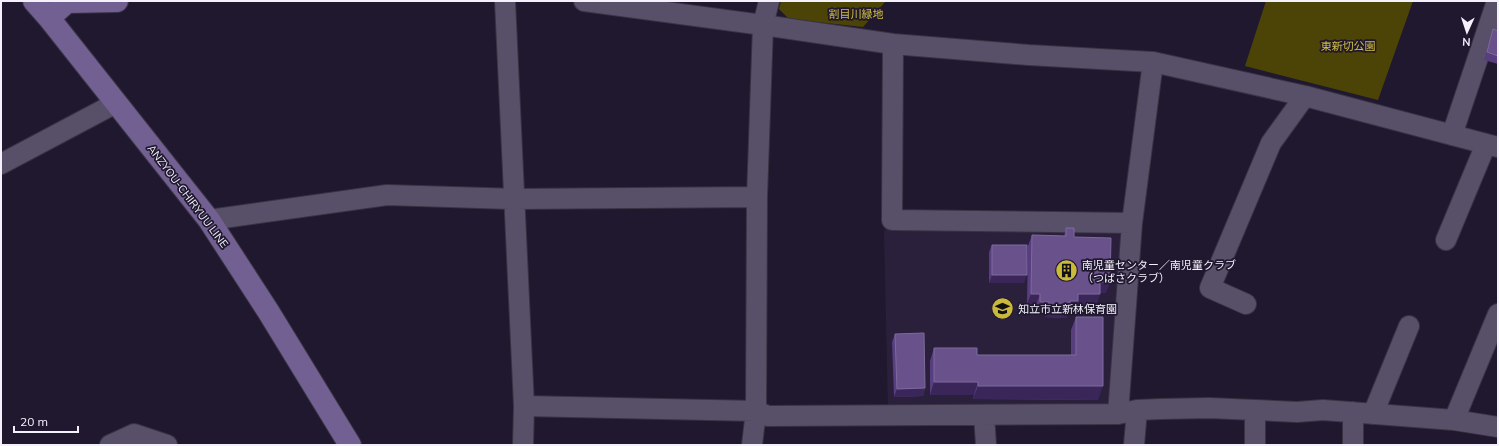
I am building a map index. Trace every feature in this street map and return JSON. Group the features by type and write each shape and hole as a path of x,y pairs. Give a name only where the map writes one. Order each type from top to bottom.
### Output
{"main road":[{"name":"ANZYOU-CHIRYUU LINE","path":"34,1 209,220 268,311 350,445"},
{"path":"49,18 67,2 117,1"}],"street":[{"path":"505,1 524,406 523,445"},
{"path":"584,1 893,44 1029,55 1152,62 1305,96 1492,146 1446,240"},
{"path":"752,445 756,411 757,197 763,25 770,1"},
{"path":"1452,135 1498,1"},
{"path":"893,44 892,220 1132,223"},
{"path":"1134,445 1127,412 1132,223 1152,62"},
{"path":"1246,304 1210,288 1271,143 1305,96"},
{"path":"1,164 116,104"},
{"path":"209,220 386,195 514,199 757,197"},
{"path":"1454,420 1498,314"},
{"path":"1373,414 1409,326"},
{"path":"524,406 756,411 768,416 984,415 1127,412 1209,408 1297,412 1323,410 1454,420 1498,427"},
{"path":"1255,410 1255,445"},
{"path":"1353,412 1353,445"},
{"path":"984,415 986,445"},
{"path":"110,445 134,434 167,445"}],"shaded area":[{"name":"知立市立新林保育園","path":"884,230 1120,232 1124,241 1113,399 1106,405 888,407"}],"green space":[{"name":"割目川緑地","path":"781,1 886,1 863,27 789,19 779,9"},
{"name":"東新切公園","path":"1266,1 1413,1 1378,100 1245,66"}],"building":[{"path":"1493,29 1498,31 1498,56 1487,52"},
{"name":"南児童センター／南児童クラブ （つばさクラブ）","path":"1066,228 1074,228 1074,237 1111,238 1110,282 1100,282 1100,294 1078,294 1078,301 1070,301 1070,307 1049,307 1049,302 1040,302 1040,294 1031,294 1032,235 1066,236"},
{"path":"992,245 1027,245 1027,275 992,275"},
{"path":"1076,317 1103,317 1103,386 978,386 978,382 934,382 934,348 977,348 977,355 1076,355"},
{"path":"924,333 925,388 897,389 895,334"}],"place":[{"name":"南児童センター／南児童クラブ （つばさクラブ）","path":"1067,271"},
{"name":"知立市立新林保育園","path":"1002,309"}]}
